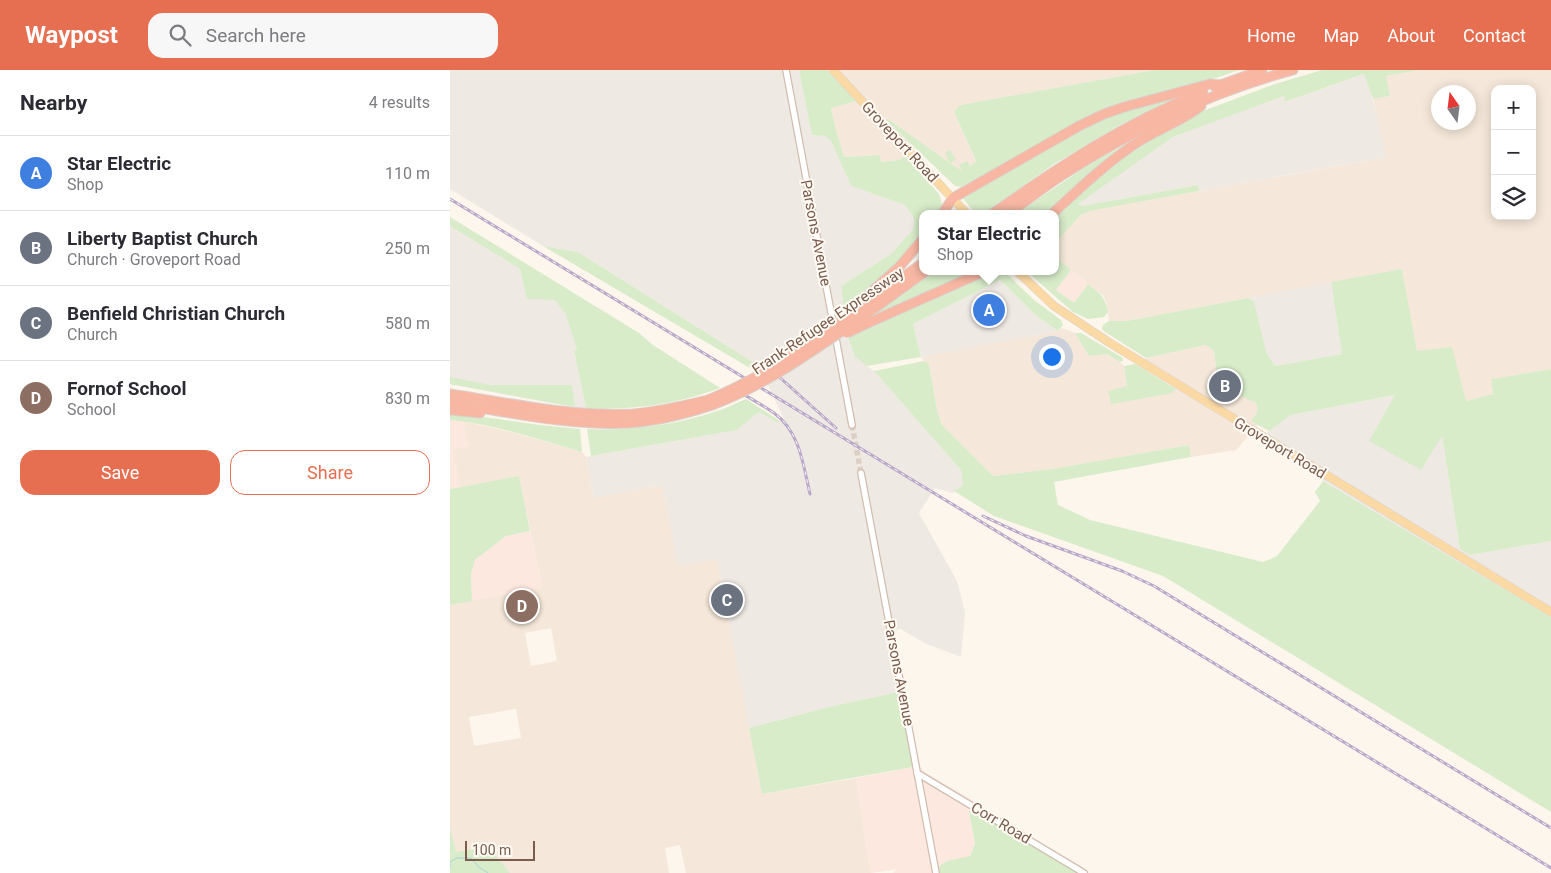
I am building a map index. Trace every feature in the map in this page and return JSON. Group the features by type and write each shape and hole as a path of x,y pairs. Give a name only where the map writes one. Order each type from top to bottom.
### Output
{"highway":[{"path":"998,210 1060,166 1109,136 1161,110 1220,85 1262,70"},
{"path":"1014,210 1061,177 1111,146 1166,118 1241,87 1293,70"},
{"path":"945,210 953,198 1079,126 1104,114 1210,84 1220,85"},
{"path":"1057,210 1129,148 1149,135 1192,114 1207,100"},
{"path":"864,312 919,244"},
{"name":"Frank-Refugee Expressway","path":"450,403 520,414 598,419 710,403 763,382 824,344 919,266"},
{"name":"Frank-Refugee Expressway","path":"710,403 754,379 864,312 920,275"},
{"path":"864,312 973,275"},
{"path":"450,388 470,397"},
{"name":"Frank-Refugee Expressway","path":"450,394 568,416"},
{"path":"450,410 520,414"}],"main road":[{"name":"Groveport Road","path":"833,70 964,210"},
{"name":"Groveport Road","path":"1021,275 1054,306 1110,343 1551,612"}],"street":[{"name":"Parsons Avenue","path":"786,70 852,425"},
{"name":"Parsons Avenue","path":"862,473 936,873"},
{"name":"Corr Road","path":"917,773 1084,873"}],"shaded area":[{"path":"450,70 799,70 812,135 825,136 831,141 851,186 905,205 914,218 914,226 910,233 892,253 841,286 848,338 855,357 874,371 961,470 963,485 953,493 935,488 919,513 957,581 965,612 961,657 924,643 901,629 895,630 905,691 833,706 749,728 717,559 678,566 662,485 594,498 586,457 737,430 759,412 778,423 783,417 759,366 578,252 543,246 450,189"},
{"path":"827,70 1154,70 960,105 954,112 976,162 961,171 888,119 887,121 915,148 899,160 881,162 879,155 844,157 831,108 856,101"},
{"path":"1420,70 1551,70 1551,369 1492,379 1493,394 1466,401 1417,352 1402,269 1126,321 1109,321 1106,301 1103,296 1059,260 1059,239 1081,215 1090,211 1386,157 1373,99 1390,96 1386,76"},
{"path":"1365,74 1378,119 1386,157 1199,191 1198,185 1082,206 1077,204 1173,137 1284,96 1286,102"},
{"path":"450,226 520,269 528,299 555,299 566,315 577,350 574,352 586,408 450,384"},
{"path":"1071,270 1088,284 1074,303 1055,289"},
{"path":"1000,280 1035,315 1058,331 921,357 913,324"},
{"path":"1331,282 1342,354 1275,366 1266,352 1254,301 1248,298"},
{"path":"1062,328 1075,333 1089,356 1107,354 1120,362 1124,366 1127,386 1176,388 1135,364 1146,358 1206,345 1214,351 1218,385 1237,382 1241,396 1256,403 1258,411 1251,421 1258,425 1236,450 1191,457 1189,445 1052,469 993,476 942,425 937,410 929,364 921,357 1058,331"},
{"path":"1396,395 1442,436 1460,549 1470,555 1551,541 1551,617 1323,481 1262,440 1269,431 1291,415"},
{"path":"450,420 463,421 468,446 452,449 460,487 450,489"},
{"path":"463,421 582,452 586,457 594,498 662,485 678,565 717,559 762,794 856,778 871,873 686,873 680,845 665,848 669,873 510,873 456,853 450,827 450,605 542,587 519,477 460,487 452,449 468,446","holes":["551,628 557,661 531,666 525,633","516,709 521,738 474,746 469,717"]},
{"path":"530,531 542,587 472,601 471,574 475,560 506,536"},
{"path":"919,766 926,773 973,801 969,812 975,844 970,856 947,861 938,867 939,873 893,873 897,869 871,873 856,778"}],"green space":[{"path":"799,70 827,70 856,101 831,108 844,157 880,155 881,162 899,160 905,156 939,194 941,202 940,210 919,210 919,238 882,278 844,309 841,286 892,253 910,233 914,226 914,218 905,205 851,186 831,141 825,136 812,135"},
{"path":"1154,70 1239,70 1190,87 1117,105 1097,113 961,187 955,186 886,120 888,119 962,171 959,165 967,161 970,166 976,161 954,112 960,105"},
{"path":"1322,70 1420,70 1386,76 1390,96 1373,99 1364,74 1285,102 1284,96 1173,137 1078,204 1082,206 1198,185 1199,191 1090,211 1081,215 1059,239 1059,211 1130,150 1203,111 1272,85"},
{"path":"1174,97 1175,99 1120,125 1054,164 989,210 973,210 962,197 1102,117"},
{"path":"1144,134 1093,173 1051,210 1022,210 1090,164"},
{"path":"950,150 956,160 950,163 945,153"},
{"path":"450,217 639,333 653,345 720,388 704,394 654,405 603,409 586,408 574,351 577,350 566,315 555,300 527,299 520,269 450,226"},
{"path":"543,246 578,252 759,366 755,371"},
{"path":"1059,260 1071,270 1056,290 1074,303 1088,284 1104,299 1108,312 1104,317 1088,319 1073,312 1031,275 1059,275"},
{"path":"1402,269 1417,351 1452,347 1466,401 1493,394 1491,379 1551,369 1551,541 1470,555 1460,549 1442,436 1421,470 1369,441 1395,395 1291,415 1269,431 1251,421 1258,411 1256,403 1241,396 1237,382 1218,386 1214,351 1206,345 1146,358 1102,329 1103,325 1109,321 1126,321 1248,298 1254,301 1266,352 1275,366 1342,354 1331,282"},
{"path":"929,275 967,275 871,318 870,316"},
{"path":"984,275 1008,275 1034,300 1061,320 1063,325 1058,331 1035,315 1000,280 913,324 921,357 867,366 855,357 848,338 885,318"},
{"path":"1075,333 1081,333 1123,358 1123,361 1120,362 1107,354 1089,356"},
{"path":"924,361 929,364 937,410 942,425 993,476 1052,469 1189,445 1191,457 1054,482 1058,505 1090,520 1263,562 1277,556 1320,501 1315,492 1323,481 1551,617 1551,812 1163,576 994,516 954,491 963,485 961,470 874,371"},
{"path":"1135,364 1176,389 1173,393 1111,404 1108,391 1127,386 1124,366"},
{"path":"450,377 490,385 572,385 575,407 450,384"},
{"path":"746,399 780,421 778,423 759,412 737,430 591,456 587,429 636,428 686,420 702,416"},
{"path":"450,412 580,429 582,452 500,429 450,420"},
{"path":"519,476 530,531 506,536 475,560 471,574 472,601 450,605 450,489"},
{"path":"899,692 913,767 762,794 749,728 833,706"},
{"path":"971,807 1079,873 939,873 938,867 947,861 970,856 975,844 969,812"},
{"path":"450,827 456,852 488,847 510,873 450,873"}],"waterway":[{"path":"450,868 450,862 457,858 471,858 488,873"}],"tunnel":[{"path":"852,425 861,473"}],"railway":[{"path":"450,199 1551,868"},
{"path":"760,364 777,375 836,428"},
{"path":"743,394 774,413 790,429 799,449 810,494"},
{"path":"983,516 1026,536 1122,571 1154,586 1551,828"}],"place":[{"name":"Star Electric","path":"989,310"},
{"name":"Liberty Baptist Church","path":"1225,386"},
{"name":"Benfield Christian Church","path":"727,600"},
{"name":"Fornof School","path":"522,606"}]}
